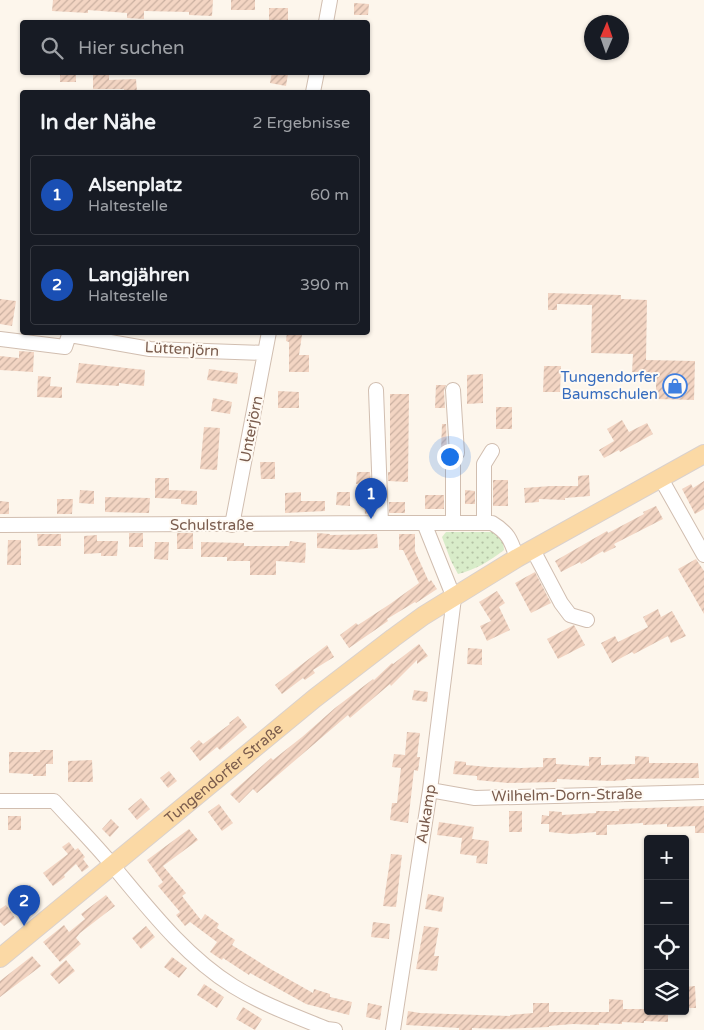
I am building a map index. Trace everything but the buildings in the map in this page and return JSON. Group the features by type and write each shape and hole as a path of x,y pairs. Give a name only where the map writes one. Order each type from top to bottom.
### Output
{"main road":[{"name":"Tungendorfer Straße","path":"0,958 354,668 423,616 517,558 704,454"}],"street":[{"path":"326,20 330,0"},
{"path":"313,90 316,75"},
{"name":"Lüttenjörn","path":"0,339 65,347 70,335"},
{"name":"Lüttenjörn","path":"75,335 150,349 265,353"},
{"name":"Unterjörn","path":"232,525 268,335"},
{"path":"376,390 381,522"},
{"path":"453,390 458,454 453,458 453,523"},
{"path":"492,451 484,464 484,523 492,523 504,530 517,558"},
{"path":"660,477 704,555"},
{"name":"Schulstraße","path":"0,526 381,522 484,523"},
{"path":"424,523 454,598"},
{"path":"533,550 561,604 570,615 587,620"},
{"name":"Aukamp","path":"393,1030 430,790 454,598"},
{"name":"Wilhelm-Dorn-Straße","path":"430,790 475,798 704,792"},
{"path":"0,802 54,801 112,865 136,895 192,954 232,985 261,1002 327,1029 335,1030"}],"green space":[{"path":"446,532 495,532 503,541 504,550 482,565 458,574 442,537"}],"place":[{"name":"Tungendorfer Baumschulen","path":"675,386"},
{"name":"Alsenplatz","path":"371,519"},
{"name":"Langjähren","path":"24,926"}]}
